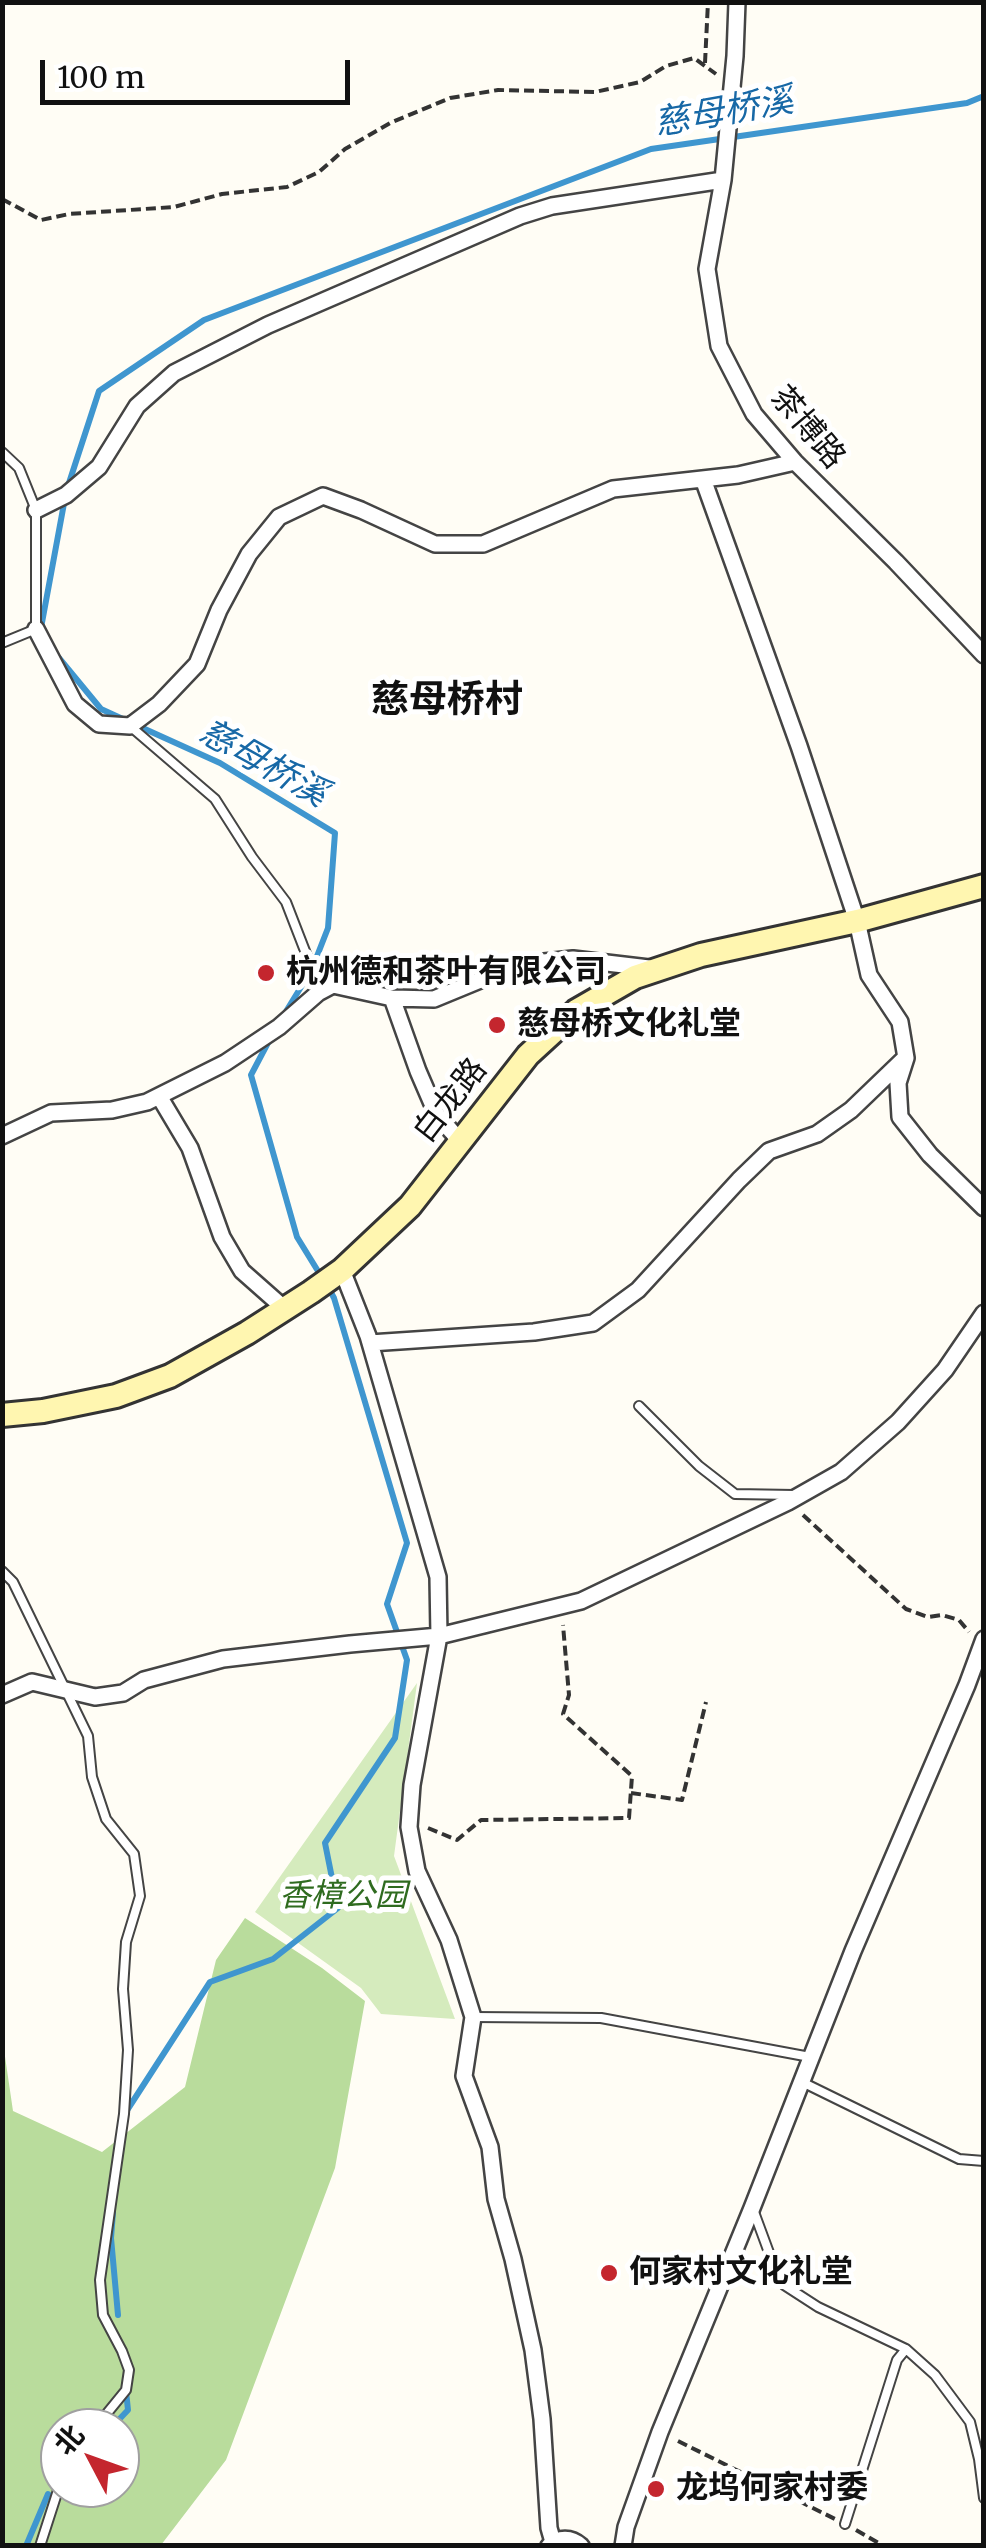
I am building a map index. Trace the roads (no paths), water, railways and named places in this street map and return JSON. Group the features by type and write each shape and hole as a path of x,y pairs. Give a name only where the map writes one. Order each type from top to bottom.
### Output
{"street":[{"name":"茶博路","path":"737,2 724,180 707,269 719,346 754,414 795,462 984,655"},
{"path":"36,510 66,494 99,467 138,406 174,373 268,325 520,216 552,206 724,180"},
{"path":"36,630 75,704 98,724 130,726 160,704 197,664 219,610 249,554 279,517 322,496 435,544 483,544 613,489 738,475 795,462"},
{"path":"703,479 799,746 857,920 869,976 900,1022 906,1058 898,1083 900,1117 930,1155 984,1208"},
{"name":"白龙路","path":"2,1415 116,1396 170,1376 247,1333 342,1270 410,1206 528,1055 576,1011 635,978 701,955 984,886"},
{"path":"2,1136 51,1113 112,1110 148,1102 225,1063 332,985 392,998 434,1000 534,963 574,959 658,970"},
{"path":"392,998 437,1115 462,1142"},
{"path":"370,1343 534,1332 593,1323 638,1290 739,1180 770,1152 817,1134 851,1110 906,1058"},
{"path":"159,1096 190,1148 222,1237 242,1271 285,1308"},
{"path":"342,1270 370,1343 438,1577 439,1636 409,1821 418,1870 449,1940 473,2016 464,2076 490,2147 496,2199 533,2350 551,2544 570,2539 582,2546"},
{"path":"2,1695 32,1682 95,1697 123,1693 144,1680 223,1660 439,1636 581,1602 840,1472 898,1422 945,1370 984,1313"},
{"path":"623,2546 626,2527 660,2432 853,1950 982,1643"}],"lane":[{"path":"2,452 19,468 36,510 36,630 2,643"},
{"path":"130,726 215,799 252,858 286,902 312,969 332,985"},
{"path":"639,1406 698,1466 735,1494 794,1498"},
{"path":"2,1571 13,1582 88,1736 92,1778 106,1819 134,1854 140,1896 126,1942 123,1989 128,2050 124,2114 100,2280 103,2315 129,2370 126,2390 112,2408"},
{"path":"473,2016 601,2018 811,2058"},
{"path":"802,2082 959,2159 984,2161"},
{"path":"752,2208 784,2284 818,2307 906,2349 935,2375 970,2422 984,2498"},
{"path":"845,2524 898,2360 906,2349"},
{"path":"979,2459 984,2442"},
{"path":"40,2546 52,2508"}],"waterway":[{"name":"慈母桥溪","path":"68,486 99,391 204,320 651,149 967,103 984,96"},
{"name":"慈母桥溪","path":"41,628 65,498"},
{"name":"慈母桥溪","path":"59,658 101,709 125,720"},
{"name":"慈母桥溪","path":"136,725 220,763 335,833 328,928 312,969 282,1018"},
{"name":"慈母桥溪","path":"271,1037 251,1075 297,1237 321,1276"},
{"name":"慈母桥溪","path":"124,2115 210,1982 273,1959 338,1908 325,1843 395,1738 407,1660 387,1604 407,1543 328,1287"},
{"name":"慈母桥溪","path":"113,2212 111,2238 118,2315"},
{"path":"126,2391 128,2408"},
{"path":"26,2546 42,2508"}],"place":[{"name":"杭州德和茶叶有限公司","path":"266,973"},
{"name":"慈母桥文化礼堂","path":"497,1025"},
{"name":"何家村文化礼堂","path":"609,2273"},
{"name":"龙坞何家村委","path":"656,2489"}],"district":[{"name":"慈母桥村","path":"447,701"}],"park label":[{"name":"香樟公园","path":"343,1897"}]}
